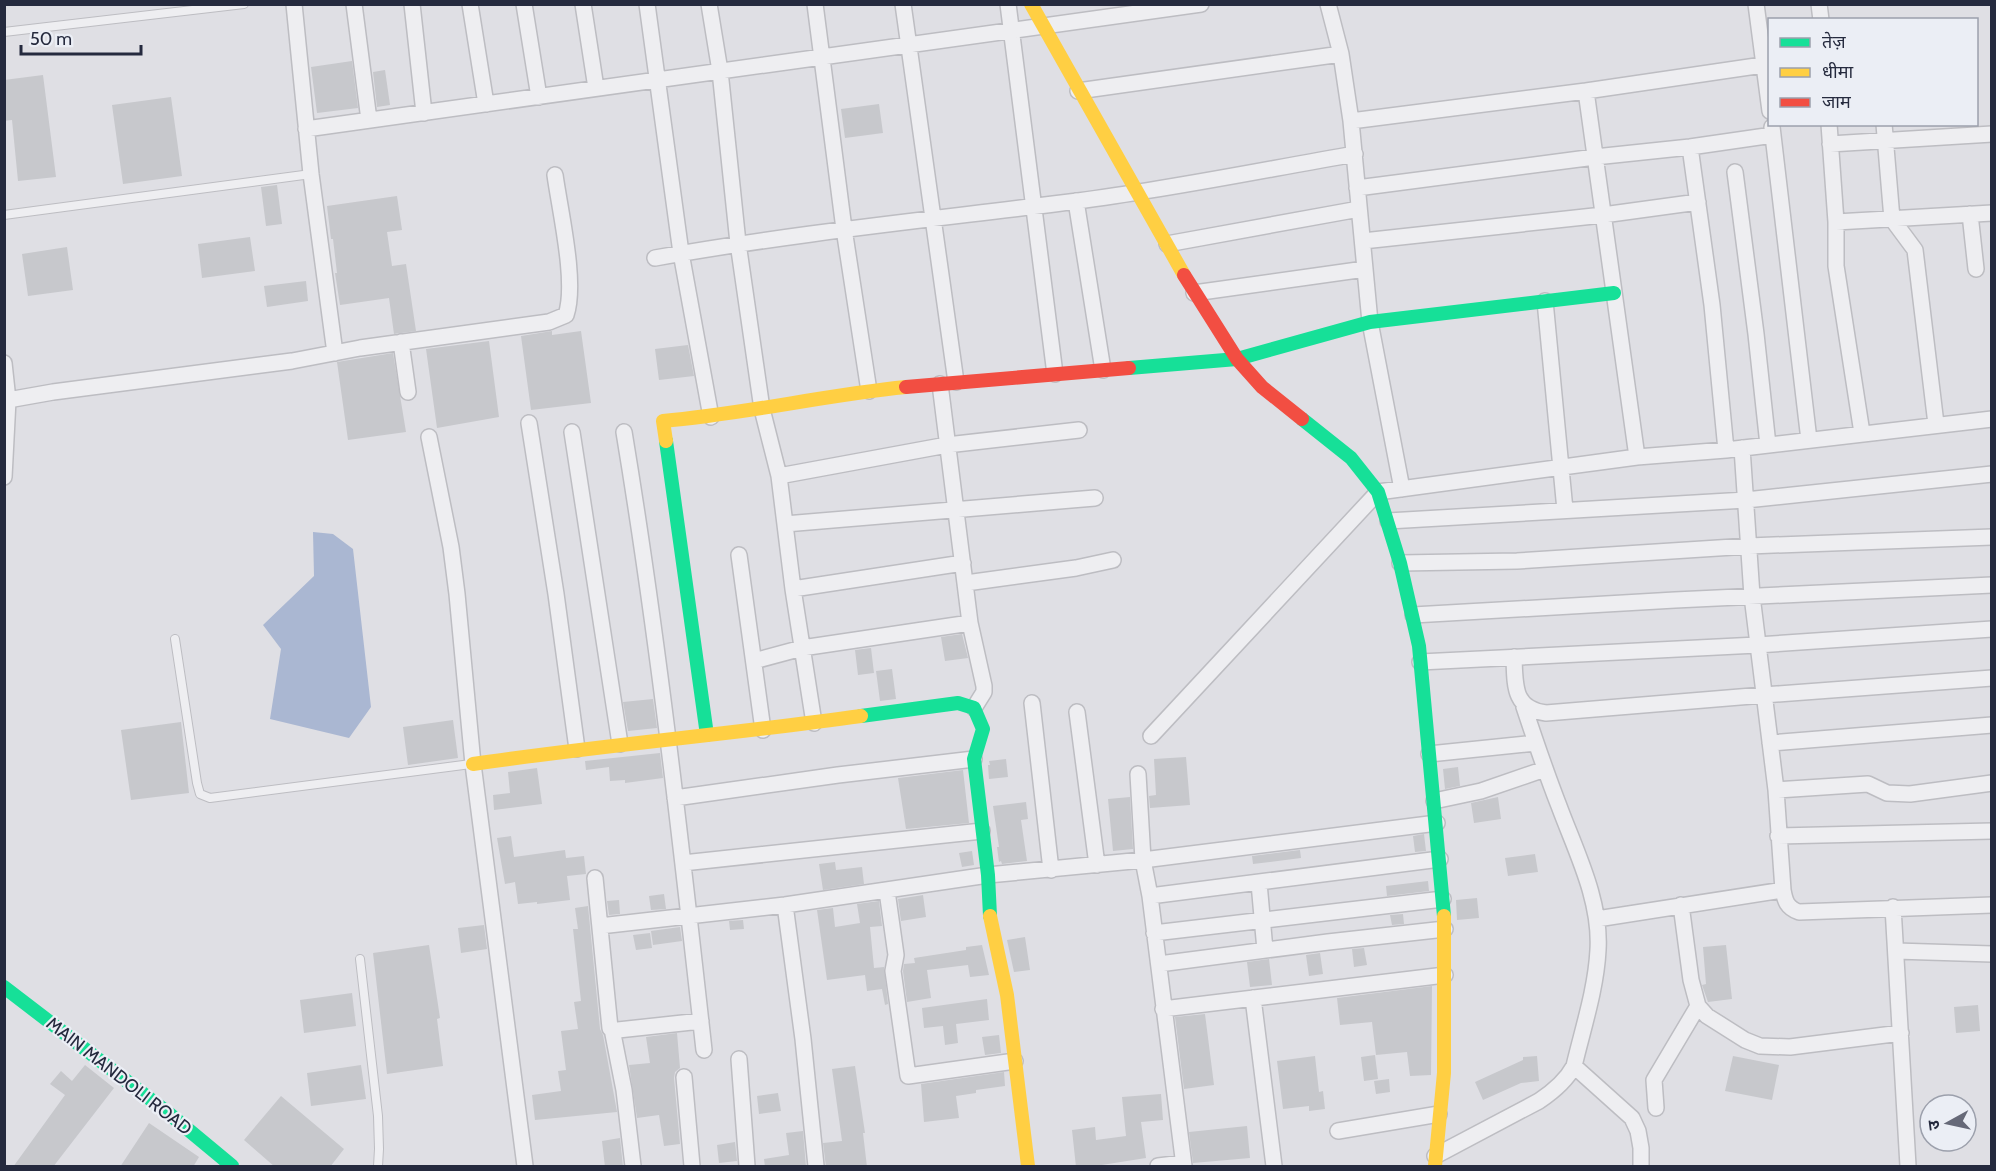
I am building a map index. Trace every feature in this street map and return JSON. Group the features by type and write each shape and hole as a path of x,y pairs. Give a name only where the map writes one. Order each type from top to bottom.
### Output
{"street":[{"path":"294,4 311,174 336,353"},
{"path":"354,4 369,120"},
{"path":"412,4 424,113"},
{"path":"470,4 486,104"},
{"path":"524,4 538,97"},
{"path":"583,4 596,88"},
{"path":"647,4 681,253 711,417"},
{"path":"709,4 720,71 738,243 762,409 779,476 793,589 814,723"},
{"path":"815,4 844,229 869,392"},
{"path":"903,4 956,382"},
{"path":"1008,4 1055,374"},
{"path":"1031,4 1078,91 1194,293 1237,359 1262,387 1351,458 1378,492 1413,615 1437,823 1445,929 1445,975 1444,1073 1435,1161"},
{"path":"306,129 1201,4"},
{"path":"1328,4 1341,54 1351,121 1370,322 1402,489"},
{"path":"1756,4 1768,98"},
{"path":"1078,91 1341,54"},
{"path":"1351,121 1586,91 1763,65"},
{"path":"1586,91 1637,457"},
{"path":"1829,126 1836,222 1836,266 1862,433"},
{"path":"1884,126 1892,219 1915,250 1936,424"},
{"path":"1357,189 1595,157 1690,147 1772,130 1809,440"},
{"path":"1830,144 1992,134"},
{"path":"1690,147 1734,449 1746,500 1757,645 1776,790 1783,890 1788,907 1799,912 1992,905"},
{"path":"655,258 738,243 1136,193 1355,154"},
{"path":"1735,172 1768,445"},
{"path":"8,400 549,322 566,315 570,295 569,271 555,175"},
{"path":"1076,201 1103,370"},
{"path":"1362,241 1603,215 1698,202"},
{"path":"1167,244 1359,209"},
{"path":"1836,222 1992,213"},
{"path":"1970,214 1976,270"},
{"path":"1194,293 1365,269"},
{"path":"707,735 663,422 711,417 869,392 956,382 1237,359 1370,322 1614,293"},
{"path":"1545,301 1565,510"},
{"path":"402,342 408,392"},
{"path":"4,363 8,400 4,477"},
{"path":"940,384 970,623 984,686 984,692 974,708"},
{"path":"1151,736 1378,492 1637,457 1734,449 1992,419"},
{"path":"529,423 556,594 577,749"},
{"path":"779,476 947,445 1079,430"},
{"path":"572,432 620,744"},
{"path":"624,432 655,637 690,916 704,1050"},
{"path":"429,437 451,548 473,764 525,1167"},
{"path":"1388,521 1746,500 1992,474"},
{"path":"785,524 1095,498"},
{"path":"1400,563 1517,561 1749,546 1992,537"},
{"path":"739,555 763,730"},
{"path":"966,583 1076,568 1113,560"},
{"path":"793,589 963,563"},
{"path":"1413,615 1992,585"},
{"path":"754,661 802,648 970,623"},
{"path":"1420,662 1757,645 1992,629"},
{"path":"1435,1161 1546,1096 1568,1077 1574,1066 1595,976 1598,949 1597,919 1589,888 1515,680 1514,657"},
{"path":"1524,707 1546,713 1992,678"},
{"path":"473,764 577,749 763,730 958,703 974,708 983,729 974,759 988,875 990,924 1007,995 1028,1167"},
{"path":"1032,703 1051,870"},
{"path":"1077,712 1097,865"},
{"path":"1770,743 1992,725"},
{"path":"1429,754 1536,743"},
{"path":"675,798 837,775 974,759"},
{"path":"1434,801 1481,791 1545,769"},
{"path":"1138,774 1143,860 1150,896 1184,1165 1158,1167"},
{"path":"1776,790 1868,784 1887,793 1910,794 1992,783"},
{"path":"600,926 785,905 988,875 1143,860 1437,823"},
{"path":"683,863 982,831"},
{"path":"1778,836 1992,831"},
{"path":"1150,896 1440,859"},
{"path":"594,878 609,1023 624,1090 633,1167"},
{"path":"1259,883 1266,950"},
{"path":"1597,919 1783,890"},
{"path":"887,891 896,955 893,971 908,1076 1015,1061"},
{"path":"1154,933 1443,899"},
{"path":"785,905 803,1039 816,1167"},
{"path":"1681,905 1691,980 1698,1006 1707,1016 1745,1040 1760,1046 1790,1047 1901,1033"},
{"path":"1893,907 1908,1167"},
{"path":"1159,964 1445,929"},
{"path":"1896,951 1992,954"},
{"path":"1163,1009 1445,975"},
{"name":"MAIN MANDOLI ROAD","path":"4,987 167,1112 214,1161 232,1167"},
{"path":"1253,998 1274,1167"},
{"path":"1656,1108 1654,1080 1698,1006"},
{"path":"612,1029 701,1021"},
{"path":"740,1059 747,1167"},
{"path":"1574,1066 1632,1118 1638,1131 1641,1167"},
{"path":"684,1077 692,1167"},
{"path":"1338,1131 1439,1114"}],"lane":[{"path":"4,32 244,4"},
{"path":"4,215 311,174"},
{"path":"175,639 196,783 200,794 210,798 473,764"},
{"path":"360,959 378,1116 380,1149 378,1167"}],"water":[{"path":"313,532 333,534 353,549 371,707 349,738 270,719 281,649 263,625 314,576"}],"building":[{"path":"352,61 358,108 317,113 311,67"},
{"path":"385,70 390,105 377,107 373,72"},
{"path":"43,75 56,177 18,181 12,120 4,121 4,80"},
{"path":"171,97 182,176 123,184 112,105"},
{"path":"879,104 883,133 845,138 841,109"},
{"path":"277,185 282,224 266,226 261,187"},
{"path":"397,196 402,230 387,232 392,266 406,264 416,331 394,334 389,298 340,305 327,206"},
{"path":"250,237 255,271 202,278 198,244"},
{"path":"67,247 73,290 28,296 22,254"},
{"path":"306,281 308,301 267,307 264,286"},
{"path":"552,331 552,335 581,331 591,403 531,410 521,336"},
{"path":"489,341 499,417 437,428 426,349"},
{"path":"688,345 694,376 659,380 655,349"},
{"path":"393,353 406,432 348,440 337,362"},
{"path":"962,634 968,658 945,661 941,637"},
{"path":"871,648 874,673 858,675 855,650"},
{"path":"892,669 896,699 880,701 876,671"},
{"path":"653,699 657,728 628,731 623,702"},
{"path":"453,720 458,758 408,765 403,727"},
{"path":"181,722 189,793 131,800 121,730"},
{"path":"660,753 663,778 625,783 625,780 610,781 609,767 586,770 585,761"},
{"path":"1186,757 1190,805 1150,808 1149,796 1156,795 1154,759"},
{"path":"1006,759 1008,777 989,779 989,761"},
{"path":"1458,767 1460,786 1445,789 1443,769"},
{"path":"537,768 542,804 494,810 493,795 510,793 508,772"},
{"path":"963,770 969,823 906,829 898,778"},
{"path":"1130,797 1133,849 1113,851 1108,799"},
{"path":"1498,797 1501,819 1474,823 1471,803"},
{"path":"1026,802 1028,819 1021,820 1027,861 1002,864 1001,861 999,862 993,806"},
{"path":"1424,834 1426,851 1415,852 1413,836"},
{"path":"511,836 514,857 565,850 566,858 584,856 586,874 567,876 570,900 518,904 515,882 505,884 497,838"},
{"path":"1300,850 1301,858 1253,864 1252,856"},
{"path":"972,851 974,865 962,867 959,853"},
{"path":"1535,854 1538,872 1508,876 1505,858"},
{"path":"835,862 836,870 862,867 864,884 823,890 819,864"},
{"path":"1428,881 1429,891 1387,896 1386,886"},
{"path":"664,894 666,909 651,910 649,896"},
{"path":"923,895 926,917 901,921 898,899"},
{"path":"1477,898 1479,918 1457,920 1456,900"},
{"path":"619,900 620,914 609,915 607,901"},
{"path":"879,901 882,926 870,927 874,968 884,967 888,1004 885,1005 882,989 867,991 865,975 827,980 817,910 833,908 835,927 860,923 857,904"},
{"path":"588,906 600,1029 617,1112 535,1120 532,1095 561,1091 558,1071 566,1070 561,1031 578,1029 574,1002 581,1001 573,929 578,929 575,908"},
{"path":"1403,914 1404,924 1392,925 1390,915"},
{"path":"743,920 744,929 730,930 729,921"},
{"path":"484,925 487,949 461,953 458,928"},
{"path":"680,927 682,941 653,945 651,931"},
{"path":"650,933 652,948 636,950 633,935"},
{"path":"1025,937 1030,970 1014,972 1007,940"},
{"path":"429,945 440,1018 437,1019 443,1066 387,1074 373,953"},
{"path":"982,945 989,975 970,977 968,965 927,970 931,998 907,1002 904,964 915,963 914,958 966,950 966,947"},
{"path":"1726,945 1732,999 1708,1002 1702,985 1706,984 1703,947"},
{"path":"1364,948 1367,965 1354,967 1352,949"},
{"path":"1320,953 1323,974 1309,976 1306,955"},
{"path":"1269,959 1272,985 1250,987 1247,962"},
{"path":"1432,986 1431,1075 1410,1076 1407,1052 1376,1055 1372,1022 1340,1025 1337,998"},
{"path":"352,993 356,1026 304,1033 300,1000"},
{"path":"987,999 989,1020 956,1024 958,1043 945,1045 943,1026 924,1028 922,1008"},
{"path":"1978,1005 1980,1031 1956,1033 1954,1007"},
{"path":"1205,1014 1214,1085 1184,1089 1175,1017"},
{"path":"677,1033 680,1068 675,1072 674,1078 680,1144 664,1146 659,1115 637,1118 629,1065 650,1063 646,1037"},
{"path":"999,1035 1001,1053 985,1055 982,1037"},
{"path":"1375,1055 1378,1079 1364,1081 1361,1057"},
{"path":"1315,1056 1319,1092 1323,1091 1325,1109 1309,1111 1309,1106 1283,1109 1277,1061"},
{"path":"1537,1056 1539,1081 1521,1083 1483,1100 1475,1082 1523,1060 1523,1057"},
{"path":"1733,1056 1779,1065 1772,1100 1725,1091"},
{"path":"85,1065 114,1088 53,1167 13,1167 65,1095 50,1084 61,1071 72,1081"},
{"path":"361,1065 366,1099 311,1106 307,1073"},
{"path":"855,1066 865,1133 863,1133 867,1167 826,1167 823,1143 842,1141 832,1069"},
{"path":"1004,1072 1005,1086 976,1090 976,1093 956,1096 959,1118 924,1122 921,1084"},
{"path":"1389,1079 1390,1092 1376,1094 1374,1081"},
{"path":"778,1093 781,1111 759,1114 757,1096"},
{"path":"1161,1094 1163,1120 1141,1122 1146,1158 1076,1167 1072,1130 1095,1127 1096,1140 1126,1136 1122,1097"},
{"path":"281,1096 344,1149 330,1167 275,1167 244,1140"},
{"path":"149,1123 199,1157 193,1167 120,1167"},
{"path":"1247,1126 1250,1158 1193,1163 1189,1132"},
{"path":"803,1131 806,1167 765,1167 764,1159 789,1155 786,1133"},
{"path":"620,1138 623,1167 605,1167 602,1141"},
{"path":"735,1142 737,1161 719,1163 717,1145"}],"traffic: fast":[{"path":"1129,368 1237,359 1370,322 1614,293"},
{"path":"1302,419 1351,458 1378,492 1400,563 1419,646 1444,916"},
{"path":"666,441 707,735"},
{"path":"861,716 958,703 974,708 983,729 974,759 988,875 990,916"},
{"path":"4,987 167,1112 232,1166"}],"traffic: slow":[{"path":"1031,4 1184,275"},
{"path":"666,441 663,421 906,387"},
{"path":"473,764 861,716"},
{"path":"990,916 1007,995 1028,1166"},
{"path":"1435,1166 1444,1073 1444,916"}],"traffic: jam":[{"path":"1184,275 1237,359 1262,387 1302,419"},
{"path":"906,387 1129,368"}]}
